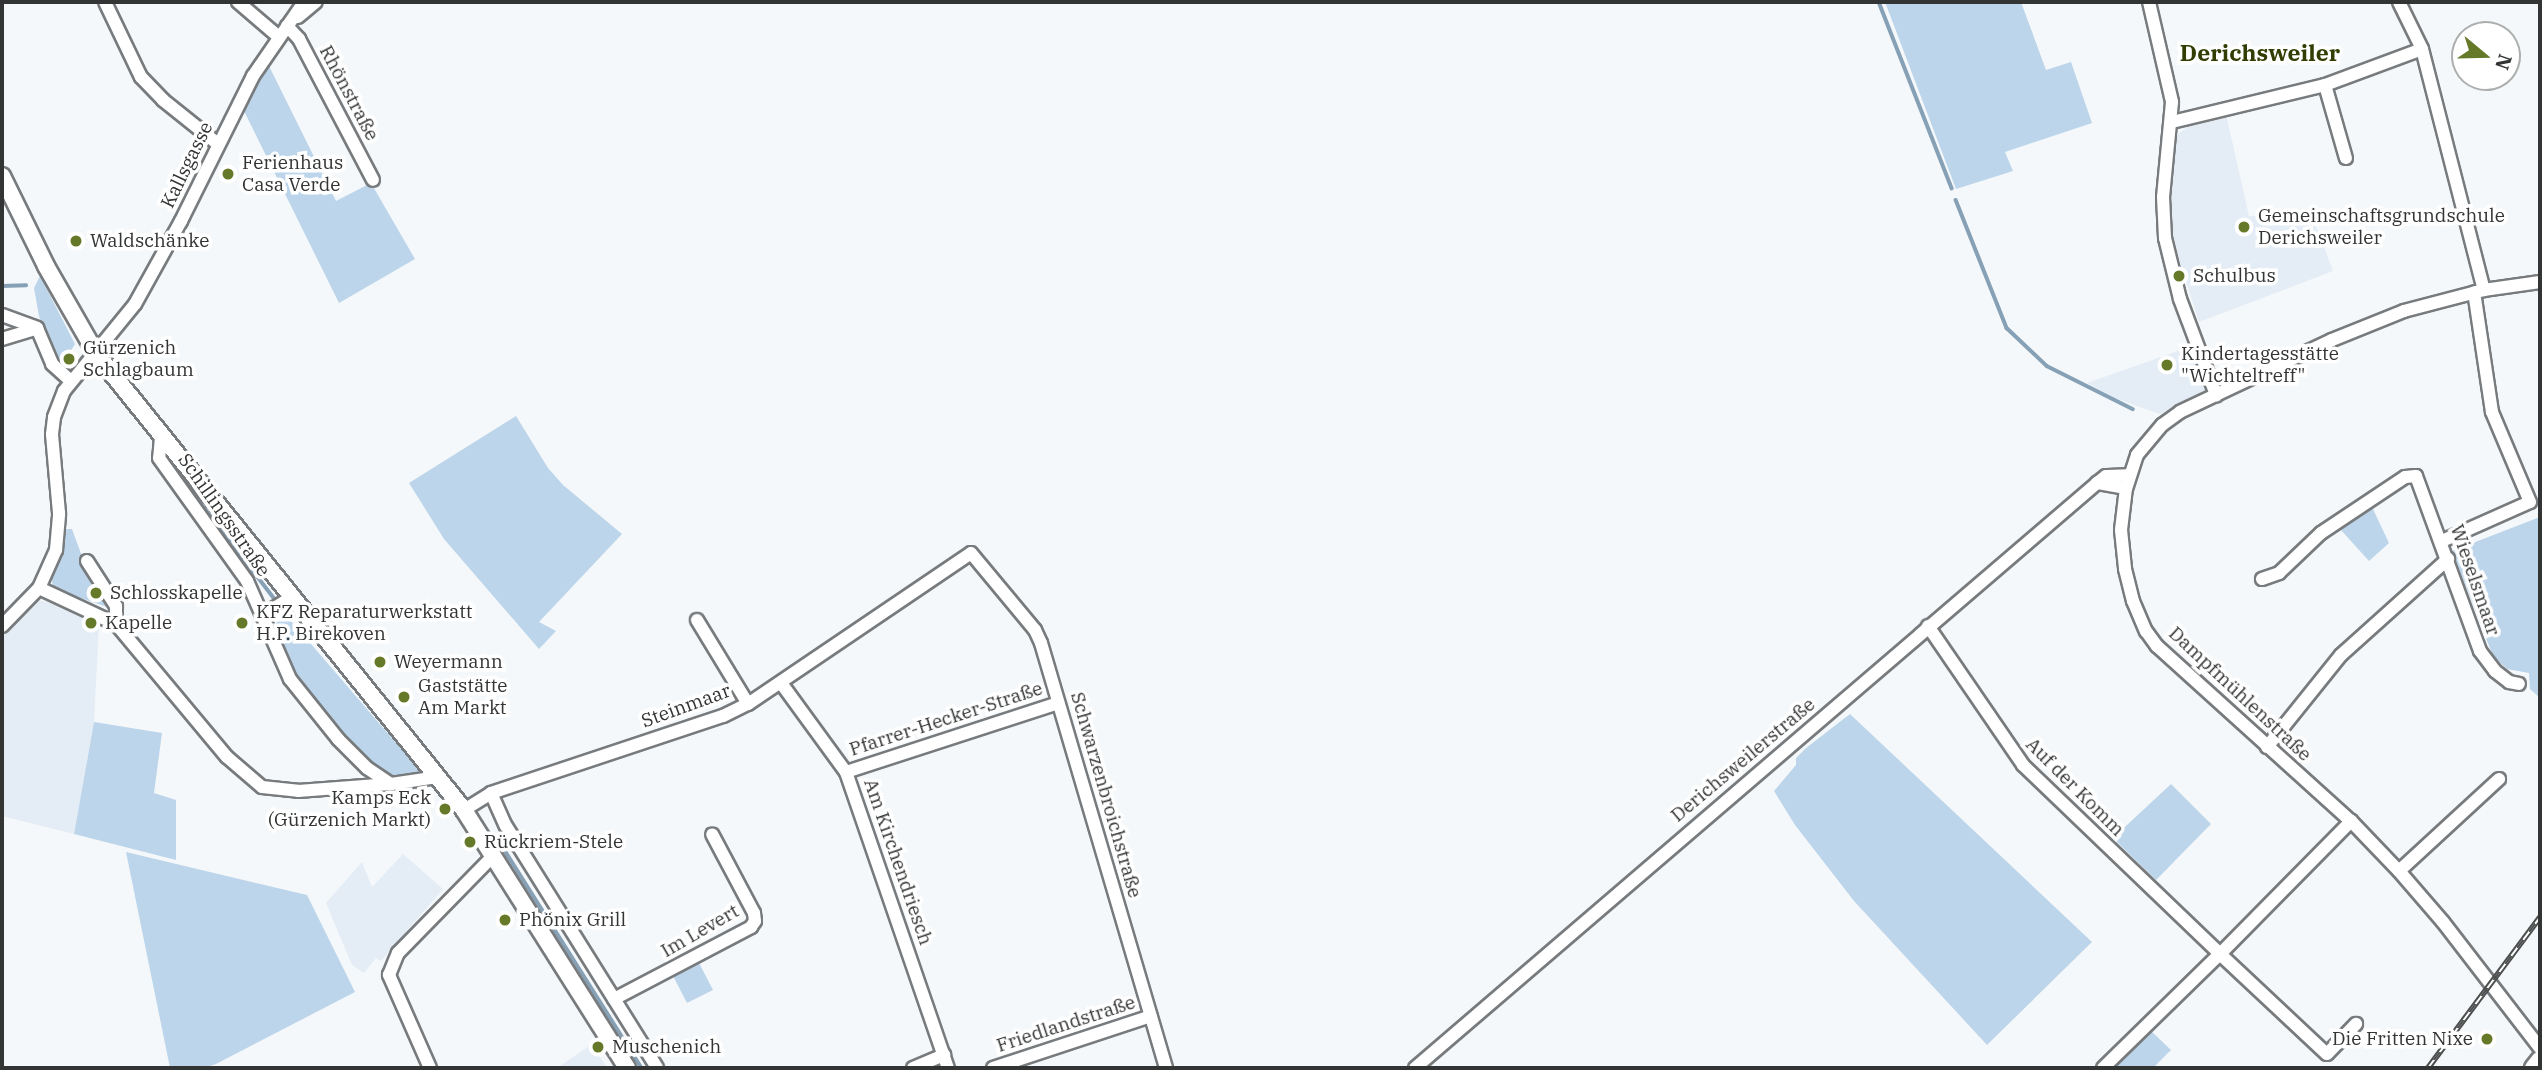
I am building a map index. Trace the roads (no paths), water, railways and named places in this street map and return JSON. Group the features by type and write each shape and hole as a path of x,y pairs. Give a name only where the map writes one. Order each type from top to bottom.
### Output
{"main road":[{"name":"Schillingsstraße","path":"2,176 46,266 97,355 290,598 464,810 627,1068"},
{"path":"2533,1068 2540,1059"}],"street":[{"path":"105,2 141,77 163,100 218,144"},
{"name":"Rhönstraße","path":"238,2 299,39 373,180"},
{"name":"Kallsgasse","path":"39,588 59,538 52,449 54,417 71,381 97,355 135,304 181,221 253,76 304,2"},
{"path":"283,31 316,2"},
{"path":"2148,2 2169,82 2172,122 2163,197 2165,238 2180,299 2216,395"},
{"path":"2399,2 2422,49 2479,291 2492,412 2530,502 2442,541"},
{"path":"2172,122 2325,85 2422,49"},
{"path":"2325,85 2346,158"},
{"name":"Dampfmühlenstraße","path":"2540,282 2479,291 2404,312 2352,332 2216,395 2162,425 2137,455 2127,482 2122,550 2133,601 2146,631 2157,646 2351,821 2399,871 2443,922 2540,1048"},
{"path":"2,315 34,324"},
{"path":"2,338 34,324"},
{"path":"34,324 52,364 71,381"},
{"name":"Schillingsstraße","path":"161,438 159,458 247,580 280,661 302,698 367,768 391,784"},
{"name":"Wieselsmaar","path":"2262,579 2280,573 2322,533 2412,475 2418,480 2442,541 2480,651 2509,682 2519,684"},
{"name":"Derichsweilerstraße","path":"1415,1068 1928,625 2097,483 2106,476 2127,482"},
{"name":"Steinmaar","path":"464,810 491,793 723,716 747,704 971,553"},
{"name":"Schwarzenbroichstraße","path":"971,553 1038,636 1166,1068"},
{"path":"2267,747 2341,655 2448,559"},
{"path":"87,561 116,606 116,624"},
{"path":"2,626 39,588 116,624 227,757 262,787 298,791 391,784 438,777"},
{"path":"263,615 290,598"},
{"path":"697,620 747,704"},
{"name":"Auf der Komm","path":"1928,625 2023,765 2327,1054 2356,1024"},
{"name":"Am Kirchendriesch","path":"781,683 846,772 948,1068"},
{"name":"Pfarrer-Hecker-Straße","path":"846,772 1058,704"},
{"path":"2399,871 2499,779"},
{"path":"491,793 506,826 657,1068"},
{"path":"2103,1068 2351,821"},
{"name":"Im Levert","path":"614,999 751,927 755,921 754,913 712,834"},
{"path":"430,1068 389,975 398,953 494,855"},
{"name":"Friedlandstraße","path":"993,1068 1151,1016"},
{"path":"913,1068 944,1055"}],"waterway":[{"path":"1879,2 1952,188"},
{"path":"1956,200 2007,328 2047,366 2133,409"},
{"path":"2,286 26,285"},
{"path":"179,475 274,598"},
{"path":"504,849 642,1068"}],"railway":[{"path":"2428,1068 2540,917"}],"place":[{"name":"Ferienhaus Casa Verde","path":"228,174"},
{"name":"Gemeinschaftsgrundschule Derichsweiler","path":"2244,227"},
{"name":"Waldschänke","path":"76,241"},
{"name":"Schulbus","path":"2179,276"},
{"name":"Gürzenich Schlagbaum","path":"69,359"},
{"name":"Kindertagesstätte \"Wichteltreff\"","path":"2167,365"},
{"name":"Schlosskapelle","path":"96,593"},
{"name":"Kapelle","path":"91,623"},
{"name":"KFZ Reparaturwerkstatt H.P. Birekoven","path":"242,623"},
{"name":"Weyermann","path":"380,662"},
{"name":"Gaststätte Am Markt","path":"404,697"},
{"name":"Kamps Eck (Gürzenich Markt)","path":"445,809"},
{"name":"Rückriem-Stele","path":"470,842"},
{"name":"Phönix Grill","path":"505,920"},
{"name":"Die Fritten Nixe","path":"2487,1039"},
{"name":"Muschenich","path":"598,1047"}],"district":[{"name":"Derichsweiler","path":"2260,52"}]}
